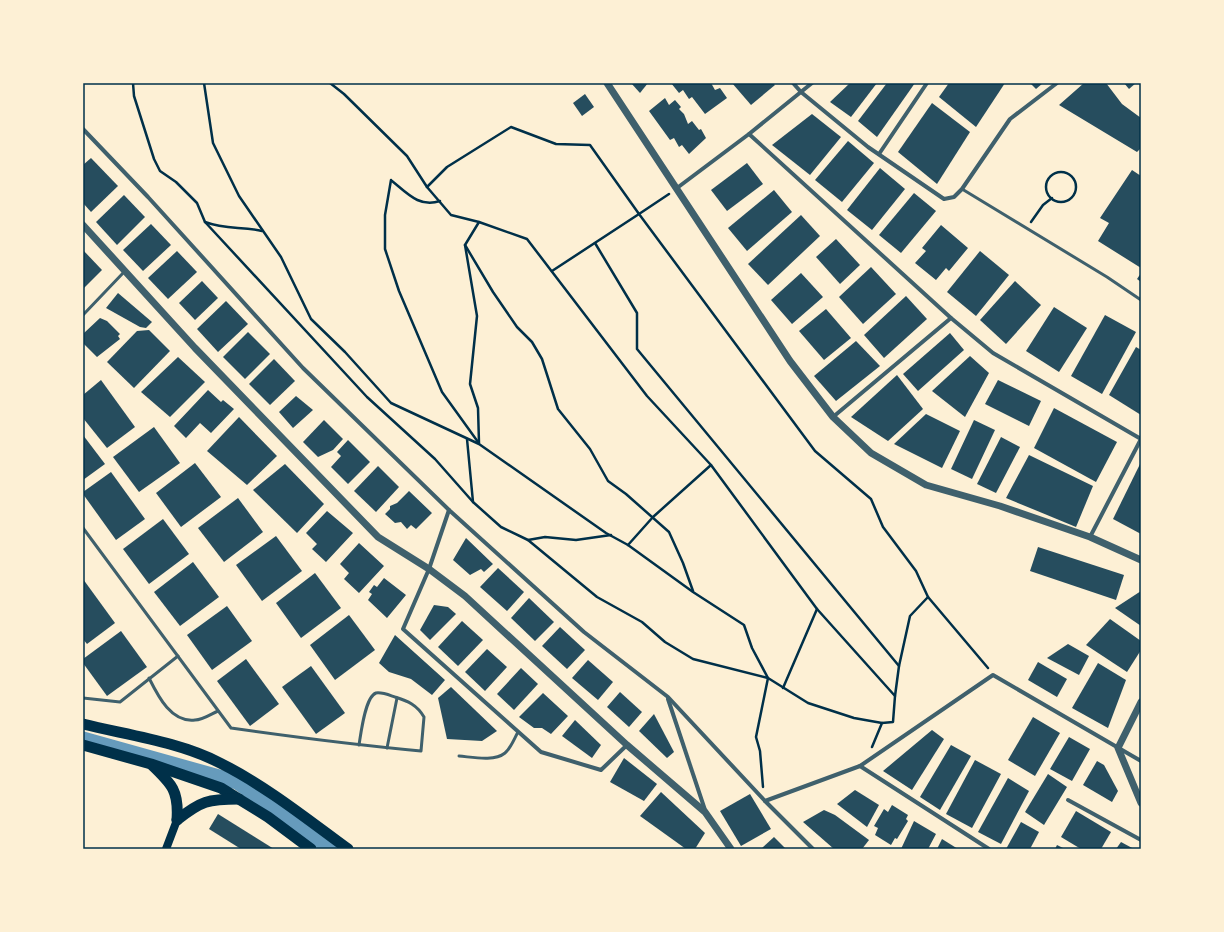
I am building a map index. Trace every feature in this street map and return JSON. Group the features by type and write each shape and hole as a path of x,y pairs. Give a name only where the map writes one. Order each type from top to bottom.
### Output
{"highway":[{"path":"83,724 182,748 219,762 260,786 348,849"},
{"path":"83,745 151,764 207,782 241,799 311,849"},
{"path":"151,764 172,785 178,802 177,820"},
{"path":"177,820 195,806 214,799 241,799"}],"main road":[{"path":"166,849 177,820"}],"street":[{"path":"607,83 790,361 833,417 871,453 926,484 1000,506 1090,537 1141,560"},
{"path":"793,83 801,92 879,154 944,199 954,197 962,189 1010,119 1057,83"},
{"path":"677,188 749,134 812,83"},
{"path":"879,154 927,83"},
{"path":"83,128 303,368 449,510 584,632 668,697 765,801 813,849"},
{"path":"749,134 951,318 993,353 1141,439 1090,537"},
{"path":"83,225 126,270 195,348 378,537 429,569 466,596 628,745 705,812 731,849"},
{"path":"833,417 951,318"},
{"path":"449,510 429,569 403,629 541,752 601,770 628,745"},
{"path":"765,801 860,766 993,674 1141,761"},
{"path":"668,697 705,812"},
{"path":"1141,702 1118,748 1141,803"},
{"path":"860,766 989,849"},
{"path":"1068,800 1141,840"}],"lane":[{"path":"962,189 1141,300"},
{"path":"83,315 126,270"},
{"path":"83,528 231,728 358,745 421,751 424,718 413,704 378,693 369,699 358,745"},
{"path":"83,698 120,702 178,656"},
{"path":"149,678 158,695 173,715 186,720 196,720 218,711"},
{"path":"387,748 397,698"},
{"path":"459,756 491,758 500,756 508,749 518,732"}],"path":[{"path":"133,83 134,96 154,159 160,171 176,182 197,203 205,222 367,396 435,459 473,502 501,527 528,540 597,597 642,622 664,642 693,659 768,678 808,703 854,718 882,723 893,722 899,666 910,616 928,598"},
{"path":"204,83 213,143 239,196 281,257 311,319 345,352 391,403 479,444 611,535 628,545 693,592 744,625 752,648 768,678 756,737 760,751 765,801"},
{"path":"330,83 344,94 407,156 427,187 452,215 479,222 527,239 647,396 711,465 817,609 895,696"},
{"path":"427,187 447,167 511,127 556,144 590,145 639,214 815,451 872,499 883,528 916,572 928,598 993,674"},
{"path":"1057,172 1070,175 1075,184 1074,194 1070,198 1061,201 1052,198 1046,191 1049,177 1057,172"},
{"path":"440,201 433,203 418,202 391,180 385,215 385,249 399,291 442,392 479,444"},
{"path":"552,271 677,188"},
{"path":"1027,228 1038,211 1052,198"},
{"path":"205,222 219,228 250,228 263,231"},
{"path":"479,222 466,245 477,316 470,384 478,408 479,444"},
{"path":"595,243 637,313 637,349 899,666"},
{"path":"466,245 492,292 518,327 532,342 542,359 558,409 590,449 608,481 653,516 669,532 683,563 693,592"},
{"path":"467,438 473,502"},
{"path":"628,545 653,516 711,465"},
{"path":"528,540 545,537 576,540 611,535"},
{"path":"783,688 817,609"},
{"path":"860,766 872,747 882,723"}],"building":[{"path":"631,83 648,83 640,93"},
{"path":"671,83 711,83 715,90 720,88 727,98 705,114 692,97 689,99 683,90 679,93"},
{"path":"732,83 773,83 775,85 751,105"},
{"path":"850,83 877,83 851,117 830,102"},
{"path":"887,83 915,83 877,137 858,121"},
{"path":"949,83 1005,83 976,127 939,97"},
{"path":"1030,83 1043,83 1036,89"},
{"path":"1084,83 1106,83 1122,104 1141,118 1141,148 1137,152 1059,105"},
{"path":"1124,83 1136,83 1129,89"},
{"path":"585,94 594,107 582,116 573,103"},
{"path":"665,98 669,105 675,100 681,107 679,109 684,114 688,124 692,121 699,130 701,129 706,138 689,154 682,145 679,147 674,138 670,140 649,111"},
{"path":"932,103 970,132 937,184 898,152"},
{"path":"812,114 841,137 810,175 772,145"},
{"path":"848,141 874,163 842,202 815,180"},
{"path":"91,158 118,186 91,212 83,203 83,165"},
{"path":"747,163 763,184 727,211 711,190"},
{"path":"880,168 905,189 872,230 847,210"},
{"path":"1132,170 1141,176 1141,268 1098,241 1109,223 1100,218"},
{"path":"774,190 792,212 747,251 728,228"},
{"path":"914,193 936,211 901,253 879,235"},
{"path":"124,195 145,217 117,245 96,222"},
{"path":"801,215 820,236 768,285 748,264"},
{"path":"151,224 171,245 143,271 123,250"},
{"path":"941,225 968,248 949,271 946,268 936,280 915,263 926,251 922,248"},
{"path":"836,239 860,265 840,284 816,257"},
{"path":"83,250 102,270 83,289"},
{"path":"177,251 197,272 168,299 148,278"},
{"path":"980,251 1009,275 976,316 947,292"},
{"path":"871,267 896,294 863,324 839,297"},
{"path":"801,273 823,297 792,324 771,300"},
{"path":"1141,273 1141,282 1137,279"},
{"path":"202,281 218,298 195,320 179,303"},
{"path":"1015,281 1041,305 1006,344 980,320"},
{"path":"118,293 152,322 146,328 140,327 106,308"},
{"path":"906,296 927,319 884,358 864,335"},
{"path":"226,301 248,324 218,352 197,329"},
{"path":"1054,307 1087,328 1059,372 1026,351"},
{"path":"826,309 851,338 824,360 799,331"},
{"path":"1105,315 1136,332 1102,394 1071,376"},
{"path":"100,318 107,321 120,334 118,336 120,339 97,357 83,343 84,333"},
{"path":"149,330 170,351 134,388 107,362 137,331"},
{"path":"248,332 270,354 245,379 223,357"},
{"path":"950,333 964,350 918,391 903,374"},
{"path":"856,341 880,366 836,401 814,376"},
{"path":"1136,347 1141,350 1141,415 1109,395"},
{"path":"970,356 989,373 965,417 932,391"},
{"path":"178,357 205,382 170,417 141,392"},
{"path":"274,359 295,381 270,405 249,384"},
{"path":"897,375 923,409 888,441 851,417"},
{"path":"101,380 135,427 107,448 83,418 83,395"},
{"path":"998,380 1041,401 1029,426 985,404"},
{"path":"208,390 221,402 223,400 234,409 211,433 200,423 186,438 174,426"},
{"path":"296,396 313,410 293,428 279,412"},
{"path":"1054,408 1117,442 1096,482 1034,448"},
{"path":"926,414 960,431 942,468 894,444"},
{"path":"239,417 277,456 247,485 207,451"},
{"path":"324,420 343,439 333,450 318,457 303,442"},
{"path":"974,420 995,430 972,479 951,469"},
{"path":"154,427 180,463 139,492 113,457"},
{"path":"83,435 105,464 83,480"},
{"path":"1001,437 1020,447 996,493 977,484"},
{"path":"348,440 370,462 348,484 331,467 341,456 337,452"},
{"path":"1029,455 1093,486 1076,527 1006,498"},
{"path":"1141,462 1141,534 1113,519"},
{"path":"195,463 221,497 181,527 156,493"},
{"path":"285,464 324,504 297,533 253,490"},
{"path":"378,466 399,487 376,512 354,491"},
{"path":"111,472 145,519 116,540 83,494 83,492"},
{"path":"409,491 432,513 416,529 411,525 407,529 401,522 395,523 385,514 390,509 390,506 397,503"},
{"path":"238,498 263,532 224,562 198,528"},
{"path":"327,511 353,533 326,562 312,549 317,544 306,533"},
{"path":"163,519 189,554 149,584 123,549"},
{"path":"276,536 302,571 262,601 236,565"},
{"path":"466,538 493,564 484,572 481,569 470,575 453,560"},
{"path":"359,543 384,566 359,593 344,579 349,573 340,564"},
{"path":"1038,547 1124,575 1116,600 1030,571"},
{"path":"193,562 219,597 180,626 154,592"},
{"path":"498,568 524,592 507,611 480,587"},
{"path":"315,573 341,608 301,638 276,603"},
{"path":"384,578 406,595 387,618 368,600 372,594 369,592 374,585 377,587"},
{"path":"83,579 115,623 87,644 83,639"},
{"path":"1141,591 1141,626 1115,608"},
{"path":"529,598 554,622 535,641 511,618"},
{"path":"434,605 448,607 456,614 430,640 420,630"},
{"path":"227,606 252,641 212,670 187,635"},
{"path":"349,615 375,650 335,680 310,645"},
{"path":"1110,619 1141,641 1141,650 1127,672 1086,645"},
{"path":"462,621 483,640 458,666 438,647"},
{"path":"560,627 585,650 567,669 542,646"},
{"path":"121,631 147,667 107,696 83,663 83,659"},
{"path":"395,635 445,680 432,695 411,679 389,672 379,663"},
{"path":"1068,644 1089,656 1079,675 1047,658"},
{"path":"487,649 507,667 485,691 465,672"},
{"path":"246,659 279,704 250,726 217,681"},
{"path":"588,660 613,682 598,700 572,678"},
{"path":"1038,662 1067,679 1057,697 1028,680"},
{"path":"1098,663 1126,680 1108,728 1072,708"},
{"path":"311,666 345,713 316,734 282,687"},
{"path":"521,668 538,684 514,710 497,694"},
{"path":"451,687 497,731 482,741 447,739 438,698"},
{"path":"620,692 642,712 629,727 607,707"},
{"path":"543,693 568,716 551,734 542,728 534,728 519,717"},
{"path":"654,714 674,752 667,758 639,731"},
{"path":"1033,717 1060,733 1035,776 1008,760"},
{"path":"575,720 601,745 592,758 562,736"},
{"path":"932,730 944,739 912,790 883,771"},
{"path":"1069,737 1090,749 1072,781 1050,769"},
{"path":"951,745 971,756 940,810 920,797"},
{"path":"624,758 657,784 644,801 610,782"},
{"path":"975,760 1001,774 972,828 946,814"},
{"path":"1097,761 1104,765 1118,791 1112,802 1083,785"},
{"path":"1048,774 1067,787 1044,825 1025,812"},
{"path":"1008,778 1029,791 1001,844 978,832"},
{"path":"855,790 879,805 867,827 837,804"},
{"path":"661,792 705,833 695,849 686,849 640,816"},
{"path":"750,794 771,829 741,846 720,811"},
{"path":"892,805 908,815 906,819 908,821 897,839 895,838 891,845 875,835 878,828 874,826 884,809 888,812"},
{"path":"824,810 835,815 869,840 862,849 834,849 803,822"},
{"path":"1076,811 1111,832 1101,849 1081,849 1061,837"},
{"path":"218,814 274,849 241,849 209,829"},
{"path":"914,821 936,834 928,849 901,849"},
{"path":"1021,822 1039,832 1030,849 1006,849"},
{"path":"774,837 786,849 761,849"},
{"path":"942,839 958,849 937,849"},
{"path":"1121,842 1134,849 1116,849"},
{"path":"1057,845 1065,849 1055,849"}],"waterway":[{"path":"83,739 237,782 331,849"}]}
